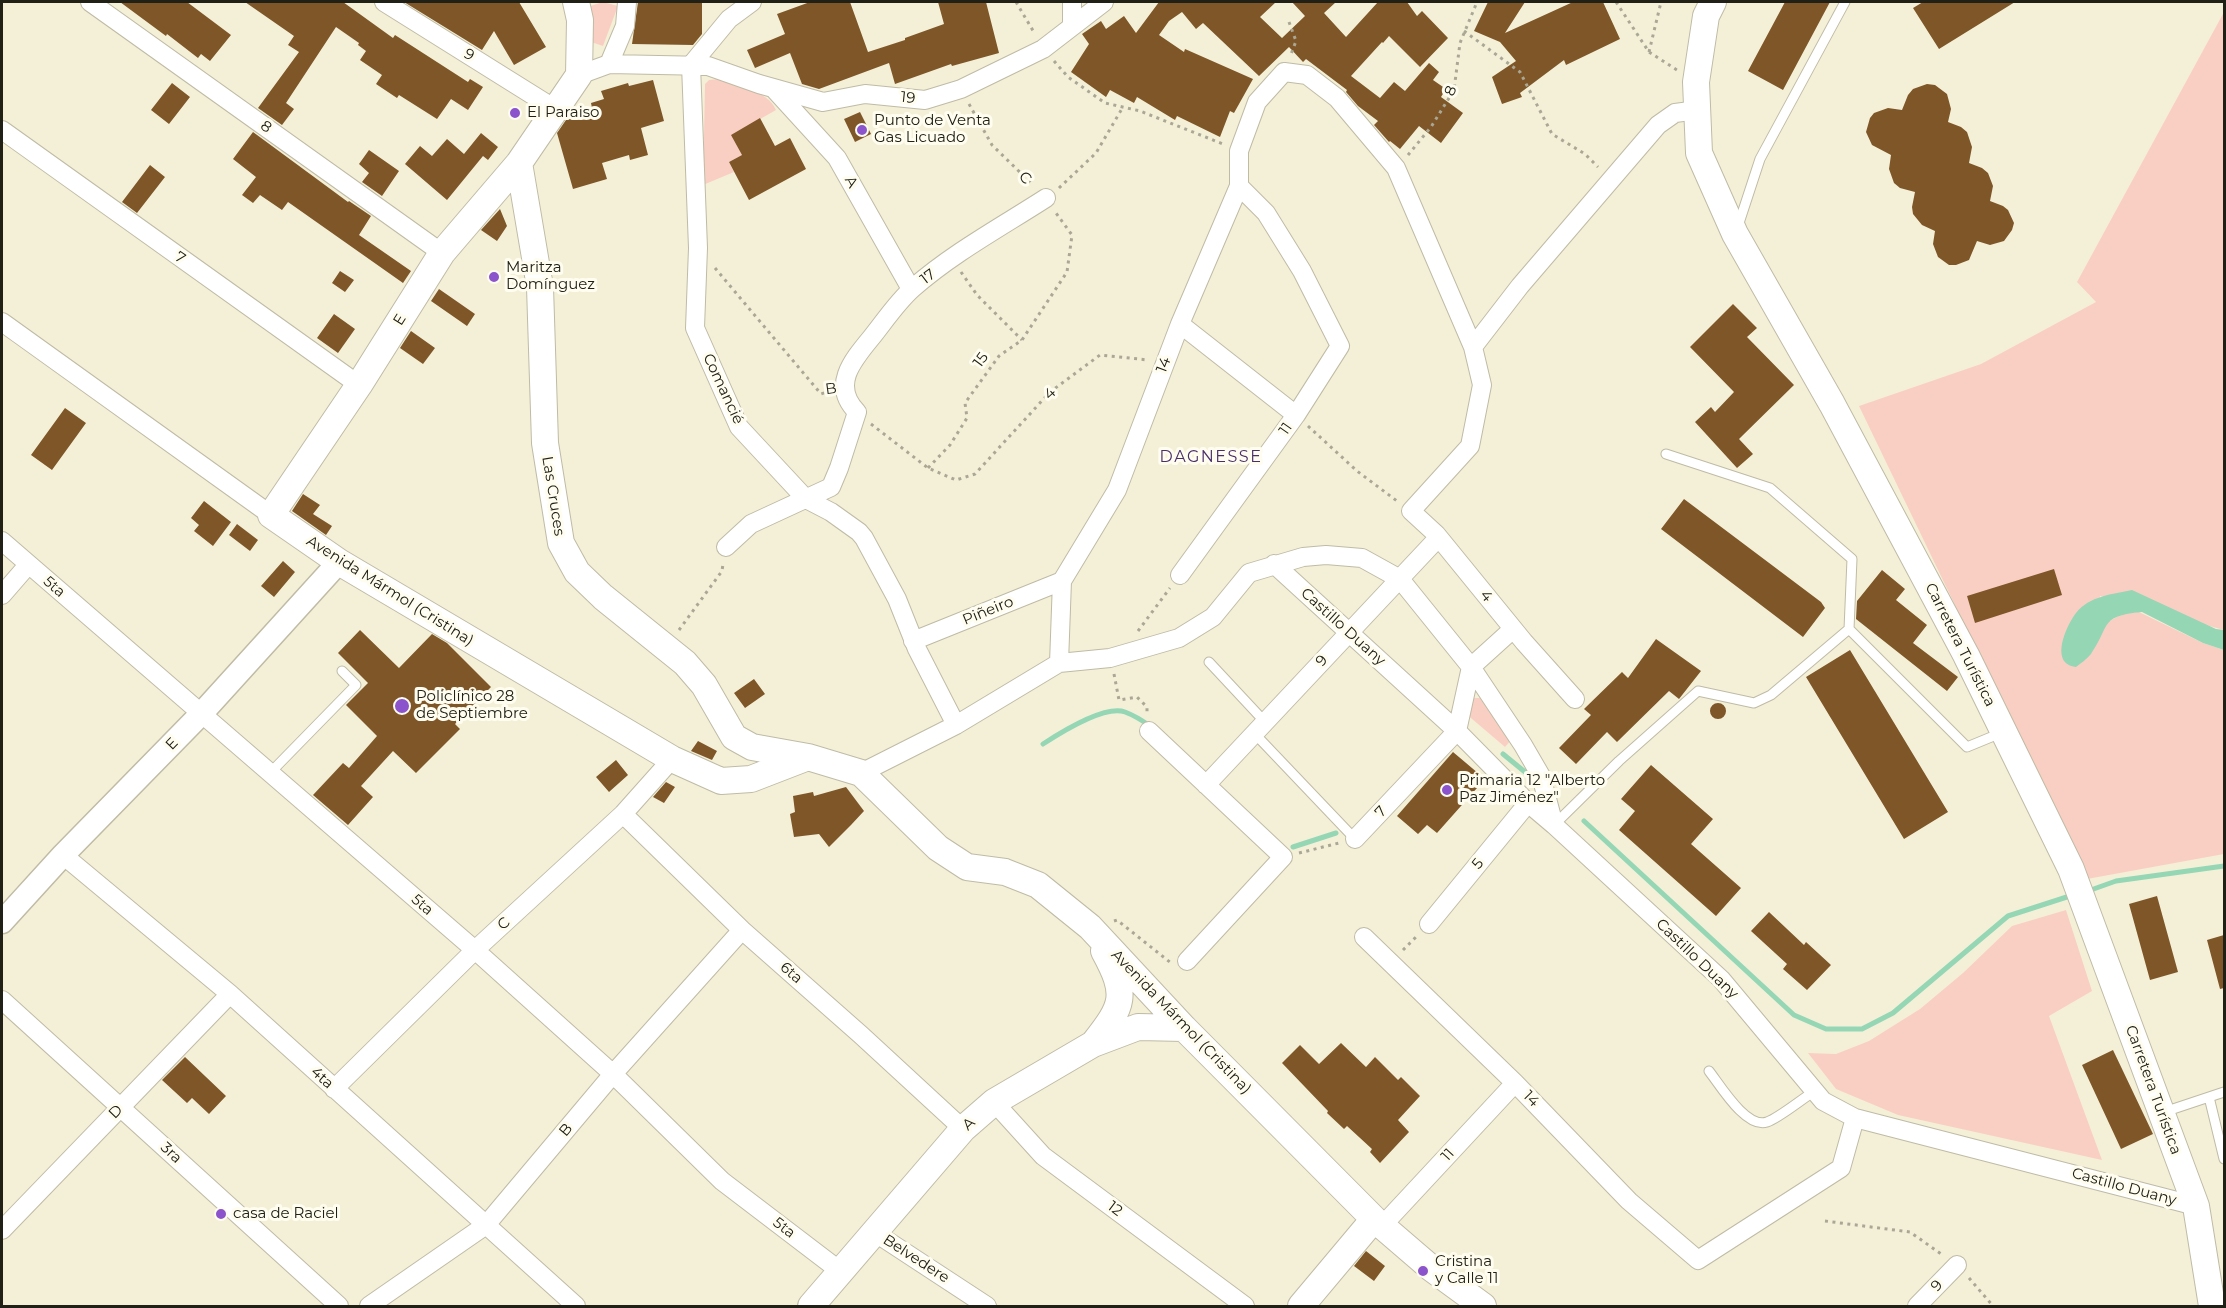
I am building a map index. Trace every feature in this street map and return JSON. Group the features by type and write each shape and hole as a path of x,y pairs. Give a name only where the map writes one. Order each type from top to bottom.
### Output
{"main road":[{"path":"576,2 580,20 579,75"},
{"name":"Carretera Turística","path":"1713,2 1706,16 1696,82 1699,153 1735,234 1837,414 1966,655 2071,869 2196,1206 2212,1306"},
{"name":"E","path":"271,515 359,385 442,253 519,163 579,75"},
{"name":"Las Cruces","path":"519,163 540,287 545,443 561,543 577,572 603,597 685,663 704,685 734,737 752,747 808,757 861,773"},
{"name":"Avenida Mármol (Cristina)","path":"271,515 339,562 672,759 721,781 751,779 808,757"},
{"name":"Avenida Mármol (Cristina)","path":"861,773 938,848 966,867 1005,872 1038,885 1090,927 1184,1028 1378,1222 1431,1269 1483,1306"},
{"path":"1090,927 1117,974 1121,1001 1112,1020 1093,1044"},
{"name":"A","path":"811,1306 963,1129 994,1102 1093,1044 1138,1027 1184,1028"},
{"name":"11","path":"1301,1306 1378,1222"}],"street":[{"name":"8","path":"90,2 442,253"},
{"name":"9","path":"384,2 555,109"},
{"path":"609,64 625,26 627,2"},
{"path":"579,75 609,64 691,65 729,19 752,2"},
{"path":"1072,2 1072,26"},
{"name":"19","path":"691,65 708,66 823,102 865,94 925,100 961,89 1043,49 1104,2"},
{"name":"Comancié","path":"691,65 698,248 695,328 739,427 806,499 831,512 864,538 897,598 913,641 956,725"},
{"path":"1284,72 1307,75 1337,98 1396,168 1473,347 1482,385 1470,446 1411,511"},
{"name":"14","path":"1059,663 1062,581 1117,490 1164,363 1239,186 1239,151 1257,102 1284,72"},
{"name":"A","path":"773,88 837,158 911,290"},
{"path":"1473,347 1520,286 1658,125 1675,112 1698,110"},
{"name":"7","path":"2,130 359,385"},
{"name":"11","path":"1180,575 1296,415 1340,346 1302,271 1266,213 1239,186"},
{"name":"17","path":"843,387 853,361 911,290 952,258 1046,198"},
{"name":"Avenida Mármol (Cristina)","path":"2,322 271,515"},
{"path":"1180,324 1296,415"},
{"name":"B","path":"843,387 848,403 857,412"},
{"path":"726,547 751,524 831,487 857,412"},
{"name":"4","path":"1411,511 1438,538 1513,629 1575,699"},
{"name":"9","path":"1213,779 1438,538"},
{"name":"5ta","path":"2,541 475,951 613,1074 723,1181 840,1271"},
{"path":"861,773 956,725 1059,663 1110,658 1179,638 1213,617 1249,573 1303,557 1326,555 1362,558 1400,579 1471,667 1523,745 1541,776 1554,825"},
{"name":"E","path":"2,922 63,855 202,713 339,562"},
{"name":"Castillo Duany","path":"1274,564 1457,731 1528,803 1721,979 1823,1101 1855,1118 2196,1206"},
{"path":"2,595 28,565"},
{"name":"Piñeiro","path":"913,641 1062,581"},
{"path":"1457,731 1471,667 1513,629"},
{"path":"1149,731 1213,779 1283,858 1187,961"},
{"name":"7","path":"1355,838 1457,731"},
{"name":"C","path":"334,1089 475,951 623,814 672,759"},
{"name":"5","path":"1429,924 1528,803"},
{"name":"6ta","path":"623,814 742,930 963,1129"},
{"name":"4ta","path":"63,855 230,994 576,1306"},
{"name":"B","path":"369,1306 486,1225 613,1074 742,930"},
{"name":"14","path":"1364,937 1515,1083 1629,1201 1698,1260 1840,1168 1855,1118"},
{"name":"D","path":"2,1230 230,994"},
{"name":"3ra","path":"2,1000 339,1306"},
{"name":"11","path":"1378,1222 1515,1083"},
{"name":"12","path":"994,1102 1043,1156 1245,1306"},
{"name":"Belvedere","path":"874,1232 987,1306"},
{"name":"9","path":"1917,1306 1957,1264"}],"lane":[{"path":"1735,234 1760,159 1845,2"},
{"path":"1554,825 1619,761 1698,691 1754,703 1763,700 1772,695 1849,629 1852,559 1770,488 1666,454"},
{"path":"1849,629 1967,747 2004,732"},
{"path":"1209,662 1260,728 1355,838"},
{"path":"270,773 356,685 342,671"},
{"path":"1709,1071 1745,1116 1756,1123 1767,1122 1815,1091"},
{"path":"2162,1113 2224,1092"},
{"path":"2208,1097 2224,1159"}],"path":[{"path":"1017,2 1043,49 1068,77 1105,103 1140,111 1239,151"},
{"name":"8","path":"1396,168 1431,127 1454,90 1464,31 1477,2"},
{"path":"1616,2 1649,52 1696,82"},
{"path":"1649,52 1661,2"},
{"path":"1284,72 1296,41 1289,22"},
{"path":"1464,31 1520,72 1552,134 1584,154 1610,179"},
{"name":"C","path":"961,89 992,145 1046,198 1072,235 1067,272"},
{"path":"1046,198 1069,181 1096,153 1124,107"},
{"name":"B","path":"698,248 821,394 843,387"},
{"path":"952,258 977,295 1022,340"},
{"name":"15","path":"928,468 950,445 967,418 965,403 999,356 1022,340 1067,272"},
{"name":"4","path":"928,468 956,480 975,474 1050,392 1100,355 1132,357 1164,363"},
{"path":"857,412 928,468"},
{"path":"1296,415 1357,471 1411,511"},
{"path":"677,632 722,571"},
{"path":"1136,633 1180,575"},
{"path":"1110,658 1119,699 1137,697 1147,707"},
{"path":"1283,858 1355,838"},
{"path":"1117,920 1171,964 1187,961"},
{"path":"1389,963 1429,924"},
{"path":"1825,1221 1910,1232 1957,1264 1993,1306"}],"shaded area":[{"path":"603,2 618,6 603,46 588,41 587,7"},
{"path":"2224,12 2224,630 2100,596 2090,655 2106,623 2122,614 2139,612 2203,643 2224,650 2224,854 2087,879 1859,406 1981,364 2096,302 2077,282"},
{"path":"718,79 759,93 772,103 776,110 732,135 742,155 729,162 734,172 703,185 705,84 709,80"},
{"path":"2132,590 2216,629 2224,630 2224,650 2203,643 2142,612 2112,619 2089,656 2076,667 2068,664 2061,652 2064,635 2081,607 2094,599"},
{"path":"1480,698 1513,738 1505,747 1465,713 1470,700"},
{"path":"2066,910 2092,991 2049,1016 2102,1160 1898,1115 1836,1089 1808,1053 1836,1054 1869,1041 1920,1009 1963,973 2012,926"}],"building":[{"path":"120,2 187,2 231,35 210,61 201,54 198,58"},
{"path":"245,2 343,2 393,38 395,35 468,82 470,79 483,87 468,110 451,99 437,119 399,95 397,98 376,84 382,75 360,60 366,51 358,45 359,43 336,27 286,103 294,109 282,125 258,108 299,52 288,45 294,36"},
{"path":"404,2 519,2 546,47 514,65 494,31 482,50"},
{"path":"638,2 702,2 702,34 693,45 632,44"},
{"path":"810,2 850,2 868,52 944,24 938,2 986,2 999,53 952,66 951,64 895,84 889,63 819,89 802,84 790,53 755,68 747,50 785,34 777,14"},
{"path":"1159,2 1276,2 1260,17 1282,38 1305,16 1292,2 1336,2 1324,13 1346,37 1378,2 1407,2 1417,16 1422,11 1448,38 1420,67 1389,36 1351,76 1380,98 1394,82 1405,91 1429,63 1439,72 1433,80 1446,89 1441,97 1463,113 1441,143 1419,126 1400,149 1389,142 1374,125 1378,121 1358,106 1346,92 1347,90 1306,59 1303,62 1289,47 1259,76 1203,23 1196,29 1182,12 1169,21 1159,35 1184,52 1185,49 1253,79 1234,113 1230,111 1220,137 1177,116 1175,120 1137,97 1134,103 1110,90 1106,97 1071,72 1089,44 1082,34 1101,21 1106,29 1124,16 1136,33"},
{"path":"1488,2 1525,2 1505,33 1573,2 1603,2 1620,39 1566,65 1564,60 1520,93 1522,97 1502,104 1492,77 1516,61 1500,42 1474,31"},
{"path":"1785,2 1830,2 1783,90 1748,71"},
{"path":"1923,2 2015,2 1939,49 1913,8"},
{"path":"653,80 664,121 641,128 648,155 630,160 629,155 602,163 607,179 573,189 557,133 566,120 577,117 576,113 592,108 591,103 604,99 601,91 628,83 629,86"},
{"path":"172,83 190,97 169,124 151,110"},
{"path":"1927,84 1935,85 1947,94 1951,109 1948,122 1967,132 1972,147 1969,163 1988,173 1993,186 1990,201 2008,210 2014,223 2004,241 1990,245 1977,241 1969,260 1956,265 1949,265 1938,257 1933,244 1935,231 1922,225 1913,214 1915,192 1900,188 1894,183 1889,169 1891,155 1872,145 1866,132 1874,113 1888,108 1902,110 1913,89"},
{"path":"860,112 871,134 855,142 844,119"},
{"path":"760,118 775,146 790,138 806,169 749,200 729,162 742,155 731,135"},
{"path":"253,132 348,202 371,216 359,235 411,271 403,283 288,202 282,210 260,195 253,203 242,195 256,177 233,159"},
{"path":"481,133 498,147 488,160 483,156 447,200 405,164 420,146 432,156 447,139 464,154"},
{"path":"369,150 399,171 382,196 362,182 369,173 359,164"},
{"path":"150,165 165,177 137,213 122,202"},
{"path":"500,209 507,226 497,241 481,230"},
{"path":"340,271 354,280 345,292 332,283"},
{"path":"439,289 475,314 467,326 431,301"},
{"path":"1733,304 1757,328 1747,337 1794,385 1739,439 1753,454 1737,468 1695,422 1711,407 1715,412 1734,392 1690,347"},
{"path":"334,314 355,329 338,353 317,338"},
{"path":"411,331 435,348 423,364 400,348"},
{"path":"65,408 86,423 52,470 31,455"},
{"path":"303,494 320,505 313,514 332,526 326,535 292,511"},
{"path":"1684,499 1821,602 1825,608 1803,637 1661,529"},
{"path":"204,501 231,522 213,546 194,531 199,525 191,518"},
{"path":"237,524 258,540 250,551 229,535"},
{"path":"283,561 295,572 274,597 261,586"},
{"path":"2054,569 2062,595 1975,623 1967,596"},
{"path":"1882,570 1905,589 1896,600 1927,625 1913,643 1958,677 1947,691 1856,619 1857,601"},
{"path":"360,630 399,668 432,634 447,643 491,687 455,724 460,729 416,773 393,751 361,786 373,797 348,825 313,795 343,763 349,768 377,736 346,705 368,683 338,653"},
{"path":"1656,639 1701,671 1679,699 1669,691 1617,742 1607,732 1576,764 1559,748 1591,715 1584,709 1622,672 1628,678"},
{"path":"1850,650 1948,812 1904,839 1806,677"},
{"path":"754,679 765,694 745,708 734,693"},
{"path":"1715,703 1721,703 1726,711 1724,717 1715,719 1710,714 1710,708"},
{"path":"698,741 717,751 712,760 691,751"},
{"name":"Primaria 12 \"Alberto Paz Jiménez\"","path":"1453,752 1485,779 1437,833 1427,825 1418,834 1397,816"},
{"path":"616,760 628,775 609,792 596,777"},
{"path":"1651,765 1713,819 1691,844 1741,888 1716,916 1619,830 1635,811 1621,799"},
{"path":"666,782 675,787 664,803 653,797"},
{"path":"846,787 864,811 829,847 819,834 794,837 790,814 795,812 793,796 813,792 814,796"},
{"path":"2157,896 2178,972 2150,980 2129,904"},
{"path":"1769,912 1804,945 1806,942 1831,965 1807,990 1783,969 1787,964 1751,931"},
{"path":"2224,935 2224,988 2220,989 2207,940"},
{"path":"1341,1043 1366,1067 1375,1057 1398,1080 1401,1077 1420,1096 1398,1120 1409,1132 1380,1163 1370,1152 1372,1149 1347,1126 1344,1129 1327,1113 1328,1111 1282,1063 1300,1045 1319,1064"},
{"path":"2113,1050 2153,1134 2121,1149 2082,1065"},
{"path":"185,1057 226,1096 209,1114 192,1098 187,1103 162,1080"},
{"path":"1366,1251 1385,1266 1374,1281 1354,1266"}],"waterway":[{"path":"1043,744 1083,721 1106,712 1125,712 1150,726"},
{"path":"1503,754 1536,781"},
{"path":"1584,821 1794,1015 1826,1029 1862,1029 1893,1013 2008,916 2073,895"},
{"path":"1293,847 1336,833"},
{"path":"2088,891 2116,881 2224,866"}],"place":[{"name":"El Paraiso","path":"515,113"},
{"name":"Punto de Venta Gas Licuado","path":"862,130"},
{"name":"Maritza Domínguez","path":"494,277"},
{"name":"Policlínico 28 de Septiembre","path":"402,706"},
{"name":"Primaria 12 \"Alberto Paz Jiménez\"","path":"1447,790"},
{"name":"casa de Raciel","path":"221,1214"},
{"name":"Cristina y Calle 11","path":"1423,1271"}],"district":[{"name":"DAGNESSE","path":"1211,457"}]}
